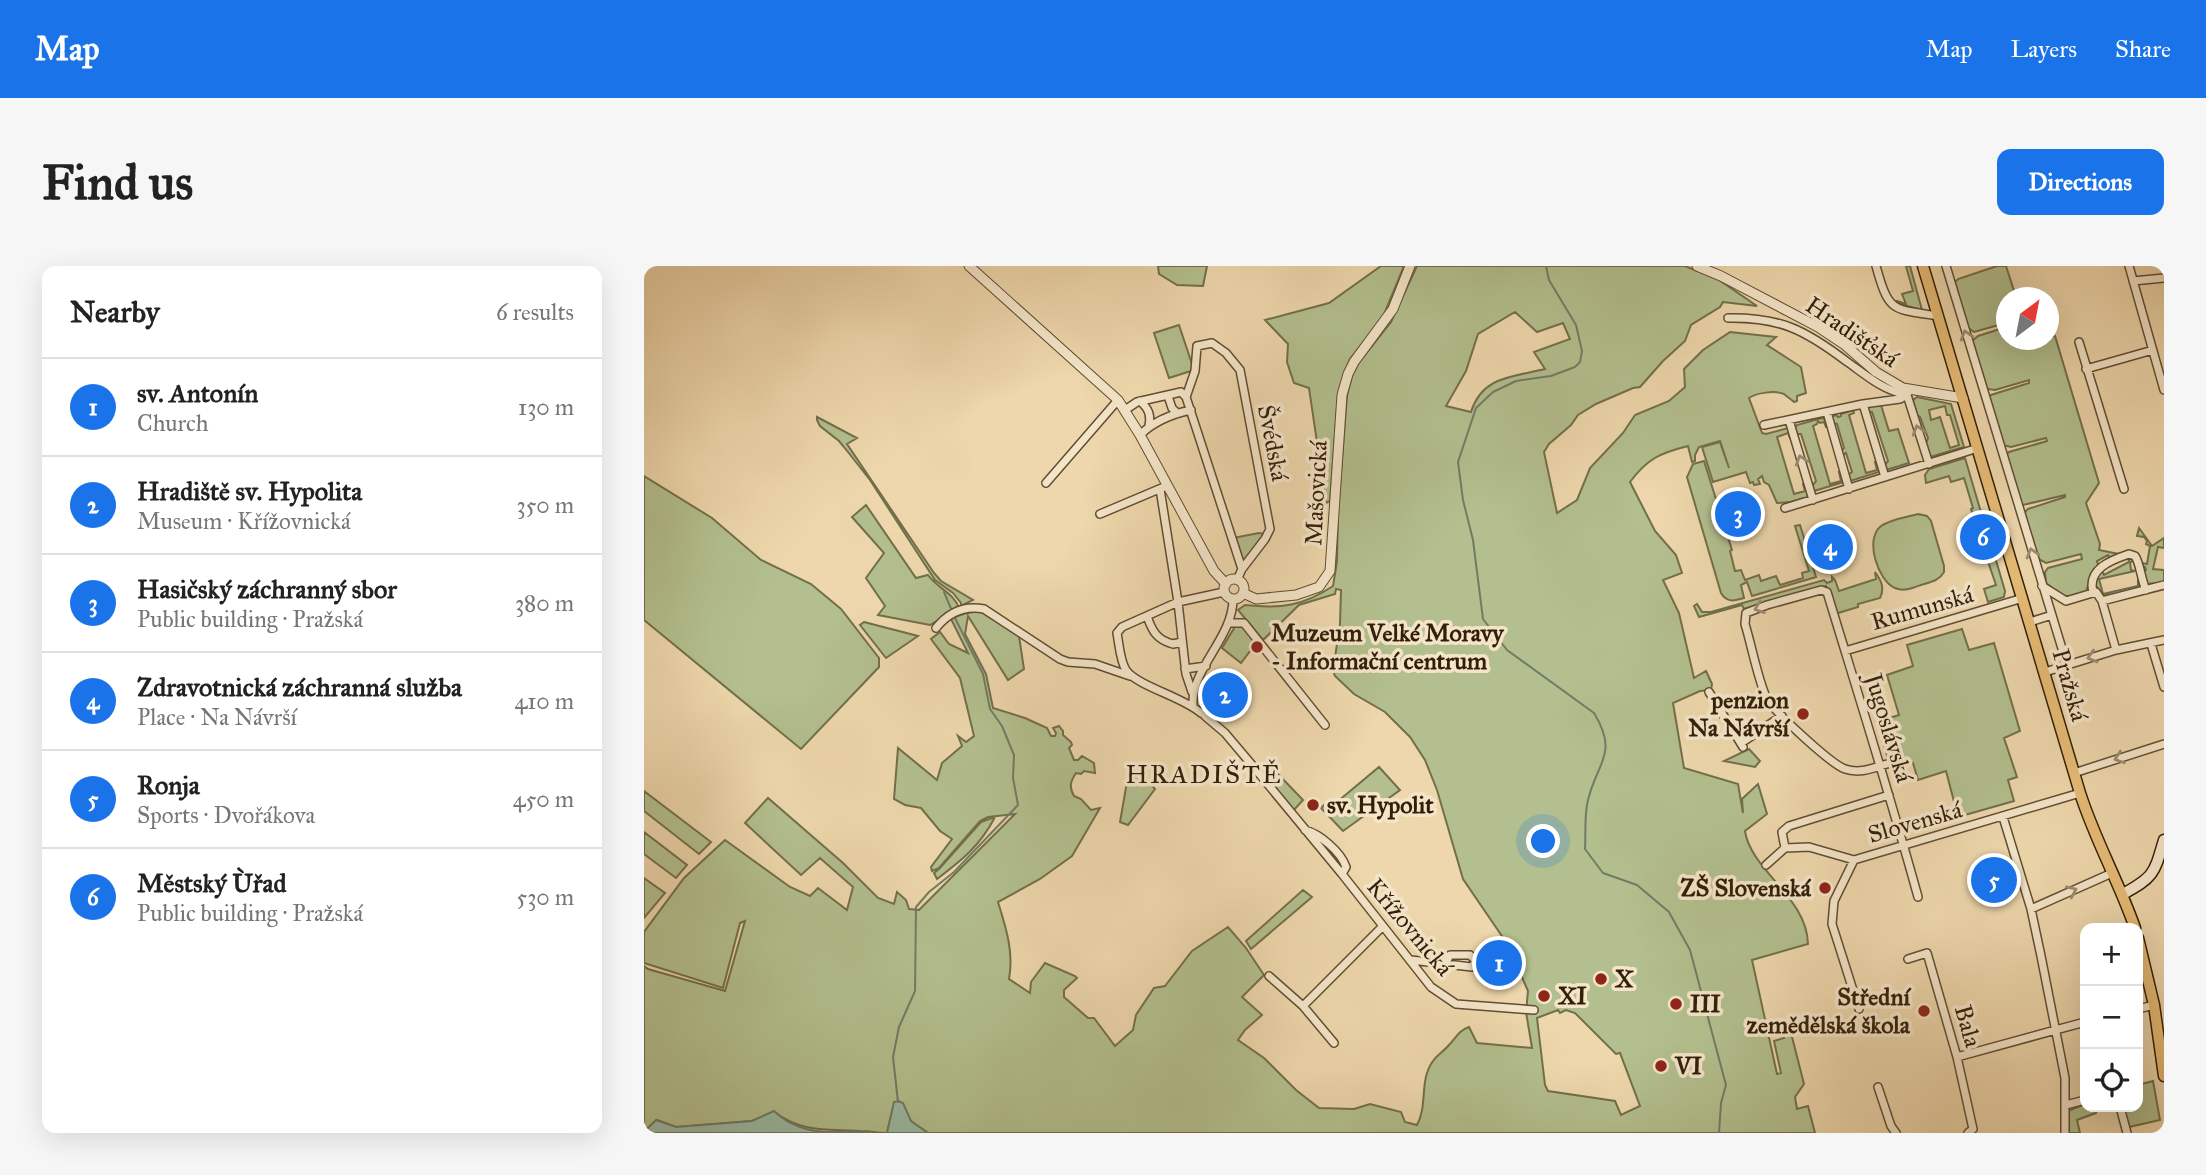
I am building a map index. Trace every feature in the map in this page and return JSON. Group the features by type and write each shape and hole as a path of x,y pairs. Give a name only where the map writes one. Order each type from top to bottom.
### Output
{"main road":[{"name":"Pražská","path":"1923,266 1939,316 1958,397 1978,448 2088,821 2123,894 2132,923"},
{"path":"2123,894 2155,871 2164,840"},
{"path":"2143,959 2154,1005 2164,1076"}],"street":[{"path":"970,266 1118,400 1140,435 1163,488 1244,623 1325,725"},
{"name":"Mašovická","path":"1243,593 1256,599 1304,592 1319,587 1331,571 1342,395 1354,362 1393,309 1410,266"},
{"name":"Hradišťská","path":"1697,266 1818,327 1908,394"},
{"path":"1876,266 1884,295 1894,307 1908,312 1939,316"},
{"name":"Pražská","path":"1946,266 2067,665"},
{"path":"2129,266 2164,390"},
{"path":"2133,281 2164,278"},
{"name":"Hradišťská","path":"1728,318 1755,318 1800,330 1825,344 1883,388 1908,394 1958,397"},
{"path":"2079,342 2124,489"},
{"name":"Švédská","path":"1186,397 1195,372 1196,346 1213,344 1226,353 1240,370 1270,529 1242,569"},
{"path":"2086,369 2153,350"},
{"path":"1125,410 1140,401 1181,392 1186,397 1242,569 1237,580"},
{"path":"1764,425 1899,399 1908,394 1929,464"},
{"path":"1168,396 1177,413"},
{"path":"1046,483 1118,400"},
{"path":"1140,401 1148,408 1149,426"},
{"path":"1863,404 1885,478"},
{"path":"1140,435 1149,426 1177,413 1191,410"},
{"path":"1827,412 1849,489"},
{"path":"1789,420 1813,500"},
{"path":"1785,508 1978,448"},
{"path":"1100,513 1163,488"},
{"path":"936,628 950,614 977,607 991,612 1028,640 1060,659 1095,664 1137,679 1193,705 1185,669 1163,488"},
{"path":"2092,592 2091,582 2096,571 2129,554 2138,560 2140,577 2146,590"},
{"path":"1137,679 1125,670 1117,633 1122,627 1178,602 1225,588 1231,580 1237,580 1243,585 1243,593 1233,604 1228,622 1192,692"},
{"path":"2102,601 2164,585"},
{"path":"2042,586 2066,601 2096,592 2102,601 2116,650"},
{"name":"Jugoslávská","path":"1782,716 1767,699 1745,624 1746,613 1824,590 1884,765 1889,795 1917,897"},
{"name":"Rumunská","path":"1845,651 2023,598"},
{"path":"2030,622 2052,615"},
{"path":"1147,616 1152,632 1157,637 1173,644 1182,642"},
{"path":"1228,622 1244,623"},
{"path":"2045,672 2116,650 2164,640"},
{"path":"2151,644 2164,687"},
{"path":"1185,669 1206,667"},
{"path":"1709,692 1742,745 1782,716 1832,762 1845,769 1860,772 1884,765"},
{"name":"Křížovnická","path":"1193,705 1225,733 1304,830 1319,837 1342,859 1346,867 1342,874 1431,987 1456,1004 1534,1010"},
{"path":"2074,773 2164,744"},
{"name":"Slovenská","path":"1786,848 1809,847 1854,860 2080,793"},
{"path":"1766,865 1786,848 1782,832 1788,825 1889,795"},
{"path":"2003,817 2031,909 2065,1078 2065,1133"},
{"path":"1854,860 1834,901 1832,924 1859,1009"},
{"path":"2031,909 2112,873"},
{"path":"1303,1006 1382,927"},
{"name":"Bala","path":"1908,959 1927,953 1956,1057 1970,1131"},
{"path":"1411,960 1445,964"},
{"path":"1269,976 1303,1006 1334,1043"},
{"path":"2143,1008 2154,1005"},
{"path":"1956,1057 2080,1023"},
{"path":"1878,1087 1891,1126 1896,1133"},
{"path":"2066,1105 2080,1101"},
{"path":"2121,1112 2127,1133"}],"shaded area":[{"path":"1158,266 1207,266 1203,286 1177,285 1159,274"},
{"path":"1381,266 1404,266 1383,317 1350,359 1344,373 1338,395 1330,501 1326,503 1309,388 1294,383 1287,362 1288,344 1265,320 1329,303"},
{"path":"1417,266 1685,266 1719,280 1757,306 1723,302 1720,307 1691,325 1685,341 1640,387 1596,404 1578,415 1571,425 1549,444 1544,452 1557,513 1577,500 1590,468 1623,433 1635,415 1669,401 1685,387 1684,369 1703,350 1730,332 1776,337 1767,345 1801,367 1806,393 1797,396 1797,401 1794,402 1784,394 1776,392 1761,393 1749,398 1762,433 1788,428 1793,437 1790,438 1788,433 1777,437 1794,494 1805,491 1803,484 1807,483 1811,496 1777,503 1762,476 1758,479 1760,484 1754,485 1753,482 1750,483 1746,472 1713,482 1702,447 1720,442 1729,468 1720,441 1699,447 1695,461 1692,462 1688,446 1662,454 1648,462 1630,482 1655,531 1676,555 1682,573 1663,580 1679,613 1694,678 1706,671 1712,684 1711,690 1700,691 1673,703 1684,768 1738,784 1743,813 1742,799 1758,784 1767,814 1745,831 1749,845 1799,912 1805,927 1808,944 1752,960 1777,1074 1781,1073 1774,1041 1784,1038 1782,1027 1785,1026 1790,1029 1804,1084 1795,1097 1797,1109 1808,1106 1815,1133 928,1133 911,1121 894,1103 887,1133 815,1129 795,1124 774,1112 752,1121 676,1127 657,1120 644,1129 644,966 725,991 745,921 740,923 723,988 644,963 644,932 684,878 725,840 790,887 810,896 818,888 847,910 853,887 820,858 801,875 745,823 768,798 843,863 878,898 894,904 897,892 906,900 909,909 919,910 1015,814 988,817 980,821 939,868 932,871 931,867 952,839 940,831 921,808 905,805 894,799 898,748 937,780 942,763 962,746 958,736 966,742 974,736 960,678 931,639 940,632 949,644 968,653 951,619 972,612 995,617 1019,636 1024,669 1008,680 968,616 965,634 986,674 993,708 1047,728 1051,736 1056,733 1053,728 1059,726 1063,735 1071,742 1069,748 1074,760 1082,756 1094,763 1095,773 1084,771 1074,776 1071,787 1074,796 1081,799 1091,810 1100,808 1072,856 1040,879 998,902 1010,950 1009,979 1030,993 1031,982 1045,963 1075,976 1077,978 1064,990 1064,997 1088,1018 1094,1018 1115,1046 1133,1030 1136,1015 1154,988 1165,986 1192,951 1228,927 1264,975 1242,997 1262,1015 1238,1040 1264,1058 1296,1090 1319,1108 1354,1109 1370,1104 1401,1112 1405,1122 1417,1125 1429,1068 1462,1030 1469,1027 1477,1043 1532,1048 1526,1012 1528,991 1508,945 1463,879 1437,790 1425,760 1410,737 1385,712 1354,694 1335,676 1333,671 1340,624 1341,590 1336,589 1335,594 1299,605 1263,640 1238,610 1245,605 1270,607 1301,602 1333,586 1337,562 1347,396 1358,364 1391,322","holes":["1515,312 1537,332 1563,323 1570,339 1534,352 1545,369 1510,377 1491,385 1476,400 1471,412 1446,406 1466,371 1478,334","1558,1010 1560,1013 1566,1010 1575,1013 1616,1054 1620,1053 1640,1106 1621,1115 1615,1101 1548,1091 1537,1018"]},
{"path":"1906,266 1910,266 1922,310 1896,303 1906,304 1902,294 1913,291"},
{"path":"1997,266 2006,266 2013,287 1996,287 1996,326 1974,332 1967,327 1955,282"},
{"path":"1179,325 1194,370 1169,378 1154,333"},
{"path":"1996,330 1996,350 2059,349 2099,483 2086,503 2100,544 2099,550 2119,554 2111,559 2108,555 2097,561 2098,565 2091,575 2086,592 2064,596 2046,583 2045,572 2048,568 2082,559 2081,554 2046,563 2035,557 2025,512 2065,495 2023,505 2021,503 2006,455 2047,441 2046,438 2011,447 2003,445 1989,397 2029,383 2029,380 1995,390 1988,389 1972,341 1978,336"},
{"path":"1917,397 1951,404 1964,447 1930,457 1926,443 1928,438 1913,400","holes":["1945,406 1947,415 1950,415 1959,445 1950,448 1940,417 1931,420 1929,410"]},
{"path":"1881,405 1889,431 1898,429 1909,463 1886,470 1884,466 1888,461 1872,412 1868,412 1867,406"},
{"path":"1853,410 1854,413 1849,415 1866,473 1877,470 1875,462 1878,461 1880,470 1850,481 1847,476 1852,472 1846,453 1842,456 1841,451 1844,448 1837,424 1831,423 1831,417 1838,417"},
{"path":"817,417 857,438 847,444 934,573 941,581 973,600 961,606 953,593 935,580 870,480 839,441 820,426"},
{"path":"1822,418 1826,420 1828,427 1824,422 1818,421 1813,426 1830,484 1841,481 1839,472 1842,472 1844,482 1814,491 1812,486 1816,481 1801,434 1797,434 1795,428 1797,425"},
{"path":"1965,458 1985,526 1980,528 1977,527 1971,509 1973,508 1964,478 1951,482 1949,476 1926,483 1925,475 1929,469"},
{"path":"1704,461 1732,550 1730,551 1735,571 1741,570 1745,580 1759,575 1761,581 1776,576 1780,585 1803,578 1802,573 1809,571 1795,526 1800,525 1816,577 1752,596 1747,582 1741,585 1744,598 1731,600 1723,596 1687,477 1693,464"},
{"path":"644,476 712,518 761,560 811,584 841,609 879,658 879,667 801,749 644,620"},
{"path":"866,505 916,578 928,575 953,598 959,608 930,625 878,615 885,606 866,578 884,553 852,517"},
{"path":"1918,514 1927,516 1931,521 1944,572 1931,582 1898,589 1883,577 1875,559 1873,549 1876,532 1881,526 1894,520"},
{"path":"2139,528 2152,546 2164,538 2164,548 2158,547 2153,569 2164,570 2164,582 2147,584 2143,572 2146,570 2142,563 2147,564 2150,546 2146,544 2144,537 2137,536"},
{"path":"1988,533 2005,591 2004,597 1988,602 1984,589 1996,585 1980,538 1982,534"},
{"path":"1264,534 1246,559 1241,559 1233,538"},
{"path":"2128,557 2134,561 2130,562 2131,570 2135,571 2099,579 2103,594 2138,586 2138,581 2141,586 2103,595 2094,583 2096,576 2102,571 2104,575 2129,562"},
{"path":"1875,572 1882,584 1880,598 1835,614 1826,586 1744,609 1742,605 1699,617 1694,606 1697,604 1702,612 1711,612 1824,580 1827,583 1832,581 1832,577 1839,591 1876,579"},
{"path":"864,622 918,636 886,658 860,625"},
{"path":"1236,625 1244,628 1256,643 1241,663 1222,648"},
{"path":"1962,629 1969,650 1994,643 2020,731 2004,738 2017,777 2008,780 2014,801 1958,817 1946,771 1918,780 1913,763 1891,769 1877,722 1899,715 1887,675 1913,666 1907,645"},
{"path":"1749,749 1760,761 1755,767 1724,761"},
{"path":"1379,767 1400,790 1343,831 1321,808 1326,803 1331,807"},
{"path":"1129,770 1145,777 1155,789 1128,825 1120,822"},
{"path":"1278,774 1303,800 1293,811 1270,780"},
{"path":"644,791 711,842 699,854 644,811"},
{"path":"995,817 970,852 937,879 934,873 981,822"},
{"path":"644,832 687,865 676,878 644,854"},
{"path":"644,878 665,893 644,918"},
{"path":"1303,890 1312,897 1251,949 1246,941"},
{"path":"2153,1081 2160,1120 2129,1127 2124,1112 2143,1112 2143,1084"},
{"path":"894,1102 903,1103 911,1121 928,1133 887,1133"},
{"path":"2080,1106 2080,1112 2096,1113 2077,1120 2080,1133 2067,1133 2068,1111"},
{"path":"774,1111 795,1125 811,1130 870,1133 644,1133 644,1129 656,1120 676,1127 752,1121"}],"waterway":[{"path":"1546,266 1549,280 1576,325 1582,351 1580,362 1575,367 1551,376 1516,381 1493,392 1476,408 1458,462 1463,500 1473,540 1483,619 1507,650 1594,713 1601,727 1605,739 1604,758 1587,806 1585,849 1603,873 1637,885 1669,912 1690,950 1726,1085 1721,1103 1719,1133"},
{"path":"944,592 952,611"},
{"path":"898,1102 893,1057 899,1027 915,991 916,907 929,892 954,872 1018,805 1013,778 1014,755 1002,726 990,709 983,674 954,616"}],"place":[{"name":"Hasičský záchranný sbor","path":"1738,514"},
{"name":"Městský Ùřad","path":"1983,537"},
{"name":"Zdravotnická záchranná služba","path":"1830,547"},
{"name":"Muzeum Velké Moravy - Informační centrum","path":"1257,647"},
{"name":"Hradiště sv. Hypolita","path":"1225,695"},
{"name":"penzion Na Návrší","path":"1803,714"},
{"name":"sv. Hypolit","path":"1313,805"},
{"name":"Ronja","path":"1994,880"},
{"name":"ZŠ Slovenská","path":"1825,888"},
{"name":"sv. Antonín","path":"1499,963"},
{"name":"X","path":"1601,979"},
{"name":"XI","path":"1544,996"},
{"name":"III","path":"1676,1004"},
{"name":"Střední zemědělská škola","path":"1924,1011"},
{"name":"VI","path":"1661,1066"}],"district":[{"name":"HRADIŠTĚ","path":"1204,774"}]}
